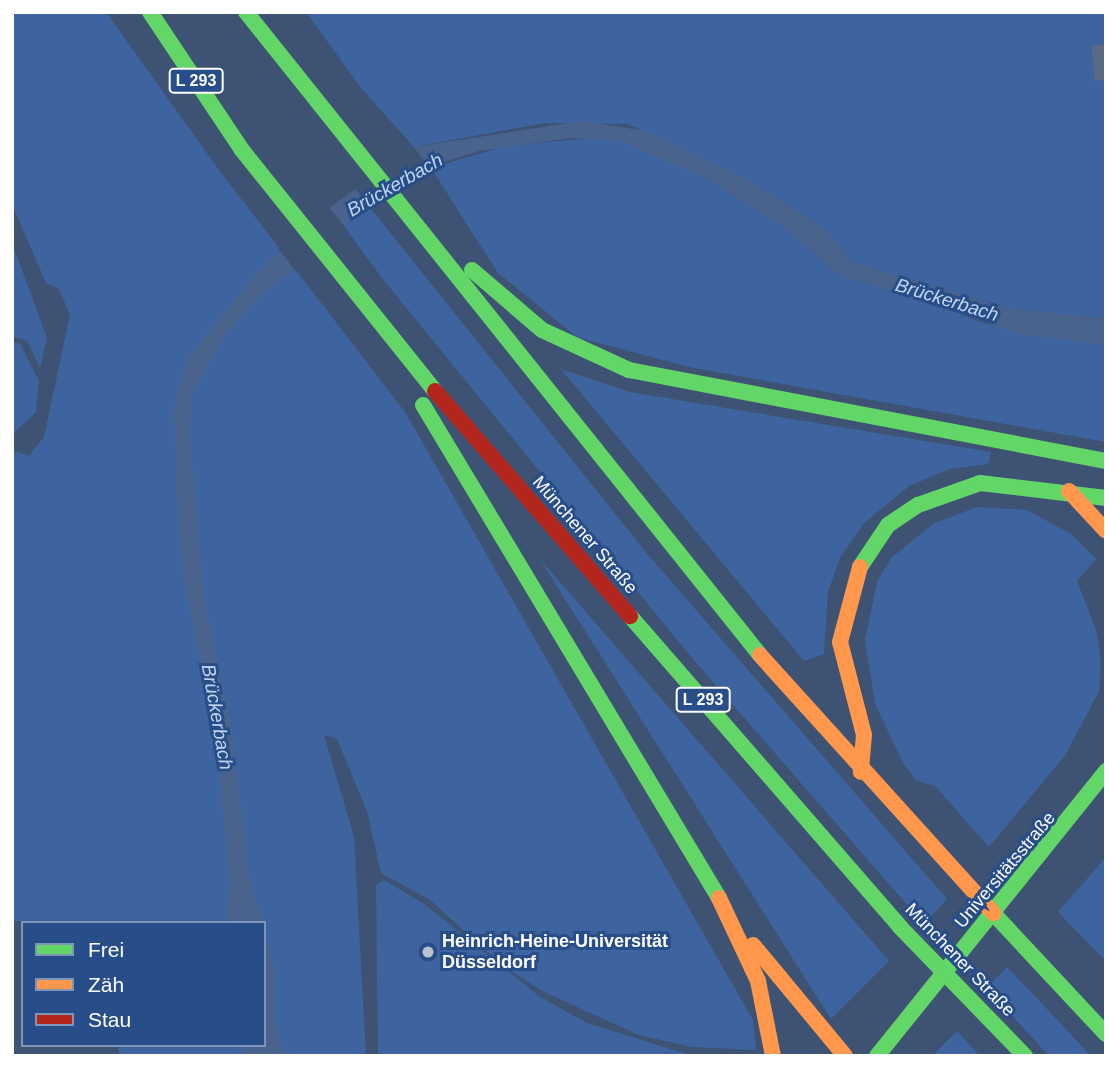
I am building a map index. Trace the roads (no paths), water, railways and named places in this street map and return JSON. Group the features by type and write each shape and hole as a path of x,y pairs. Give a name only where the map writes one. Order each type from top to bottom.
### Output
{"main road":[{"name":"Münchener Straße","path":"150,12 242,150 388,338 900,927 1026,1056"},
{"path":"246,12 360,162 696,581 860,772 1106,1034"},
{"path":"360,162 411,188 489,290 542,330 629,370 701,388 1023,441 1106,461"},
{"path":"388,338 401,369 737,928 845,1056"},
{"path":"860,772 864,735 840,642 848,595 869,547 888,525 918,505 980,483 1069,491 1106,498"},
{"path":"1069,491 1106,531"},
{"name":"Universitätsstraße","path":"877,1056 1071,821 1106,771"},
{"path":"737,928 758,981 773,1056"}],"water":[{"name":"Brückerbach","path":"582,121 646,131 754,183 824,228 852,262 1005,308 1106,319 1106,345 1020,334 921,298 840,276 785,228 702,176 618,140 570,138 479,151 441,163 368,205 256,301 227,333 192,393 190,435 204,599 231,724 250,881 262,921 231,921 226,914 230,883 215,732 184,579 178,516 174,407 187,360 261,268 329,208 414,147"},
{"path":"266,936 275,975 275,1019 284,1056 245,1056 243,1047 266,1047"}],"place":[{"name":"Heinrich-Heine-Universität Düsseldorf","path":"428,952"}]}
